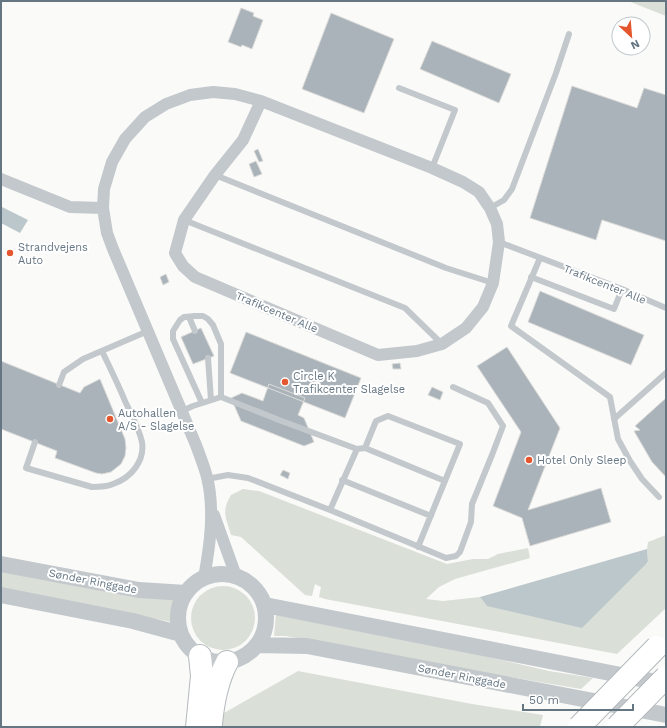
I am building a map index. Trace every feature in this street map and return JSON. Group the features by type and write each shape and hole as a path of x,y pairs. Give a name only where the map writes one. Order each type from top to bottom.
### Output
{"highway":[{"path":"564,727 657,647"},
{"path":"579,727 657,647"},
{"path":"197,727 202,676 200,656"},
{"path":"210,727 213,703 222,672 227,662"},
{"path":"617,727 666,678"},
{"path":"617,727 666,685"}],"street":[{"name":"Trafikcenter Alle","path":"204,578 210,542 211,508 207,479 203,464 113,249 103,208 104,189 112,162 124,139 144,118 166,104 190,95 213,92 235,94 261,101 432,168 463,182 479,192 490,208 497,224 499,242 493,283 483,307 466,328 442,344 417,351 378,355 196,277 183,266 175,253 184,220 215,175 243,140 261,101"},
{"path":"1,180 70,207 103,208"},
{"name":"Trafikcenter Alle","path":"211,508 236,576"},
{"name":"Sønder Ringgade","path":"1,564 139,590 186,593"},
{"path":"214,574 236,576 245,580 254,587 265,605 266,626 263,636 249,653 239,659 227,662 209,660 192,650 181,634 178,613 181,602 186,593 197,582 204,578 214,574"},
{"path":"1,595 133,621 181,634"},
{"path":"265,605 666,685"},
{"name":"Sønder Ringgade","path":"257,645 306,646 666,715"}],"lane":[{"path":"490,208 504,200 512,189 556,73 569,34"},
{"path":"399,88 455,110 432,168"},
{"path":"215,175 446,268 493,283"},
{"path":"184,220 405,308 442,344"},
{"name":"Trafikcenter Alle","path":"499,242 622,289 666,308"},
{"path":"540,258 511,326 610,397 618,439 642,479 659,497"},
{"path":"531,277 614,309 622,289"},
{"path":"202,403 173,339 173,331 180,320 184,317 202,316 208,319 213,325 221,344 221,397"},
{"path":"189,317 195,331"},
{"path":"59,385 64,372 83,360 148,331"},
{"path":"35,442 26,468 92,487 103,487 124,479 132,473 138,465 141,458 142,442 102,351"},
{"path":"208,358 211,400"},
{"path":"614,419 666,373"},
{"path":"207,479 228,475 248,478 446,558 456,556 460,552 471,522 472,504 503,426 488,403 452,387"},
{"path":"182,411 221,397 357,449 365,448 445,481"},
{"path":"365,448 376,421 388,416 460,444 418,547"},
{"path":"330,510 357,449"},
{"path":"342,480 431,516"}],"shaded area":[{"path":"628,1 666,1 666,16"},
{"path":"2,207 28,220 20,233 1,223"},
{"path":"243,489 259,491 447,564 473,559 488,559 498,554 528,548 530,558 455,579 439,587 426,599 443,601 480,597 487,606 648,563 648,542 666,535 666,608 617,654 325,599 319,597 321,587 315,584 312,596 305,595 241,537 231,535 225,515 226,506 231,495"},
{"path":"647,549 648,562 582,628 487,606 480,597"},
{"path":"1,570 173,600 171,622 1,588"},
{"path":"217,586 229,586 246,595 253,606 255,618 253,630 246,641 229,650 217,650 205,645 196,636 191,624 191,612 196,600 205,591"},
{"path":"276,613 398,636 549,671 593,678 581,689 432,664 311,640 274,636"},
{"path":"298,671 472,704 543,715 540,727 216,727 217,717"}],"building":[{"path":"241,8 254,13 253,16 263,20 252,49 228,42"},
{"path":"331,13 394,39 364,113 302,89"},
{"path":"432,41 511,74 499,103 420,69"},
{"path":"572,86 637,108 644,88 666,95 666,241 602,220 596,240 530,218"},
{"path":"258,149 263,161 259,162 254,151"},
{"path":"256,161 262,174 254,177 249,164"},
{"path":"166,274 169,282 163,285 160,277"},
{"path":"540,291 644,335 631,365 528,322"},
{"path":"201,328 214,356 193,364 181,337"},
{"path":"246,332 361,378 345,418 230,373"},
{"name":"Hotel Only Sleep","path":"507,347 560,428 528,510 601,488 611,522 530,546 522,518 493,506 521,432 477,366"},
{"path":"1,361 80,393 84,387 100,379 125,439 125,456 121,464 111,472 102,474 96,473 55,458 57,451 1,429"},
{"path":"400,363 401,369 393,369 392,364"},
{"path":"269,384 305,398 298,415 304,418 314,442 304,446 241,421 231,398 242,393 263,401"},
{"path":"432,387 443,392 440,400 428,395"},
{"path":"666,398 666,477 652,462 634,431 640,430 635,426"},
{"path":"283,470 290,473 288,479 280,475"}],"place":[{"name":"Strandvejens Auto","path":"10,253"},
{"name":"Circle K Trafikcenter Slagelse","path":"285,382"},
{"name":"Autohallen A/S - Slagelse","path":"110,419"},
{"name":"Hotel Only Sleep","path":"529,460"}]}
